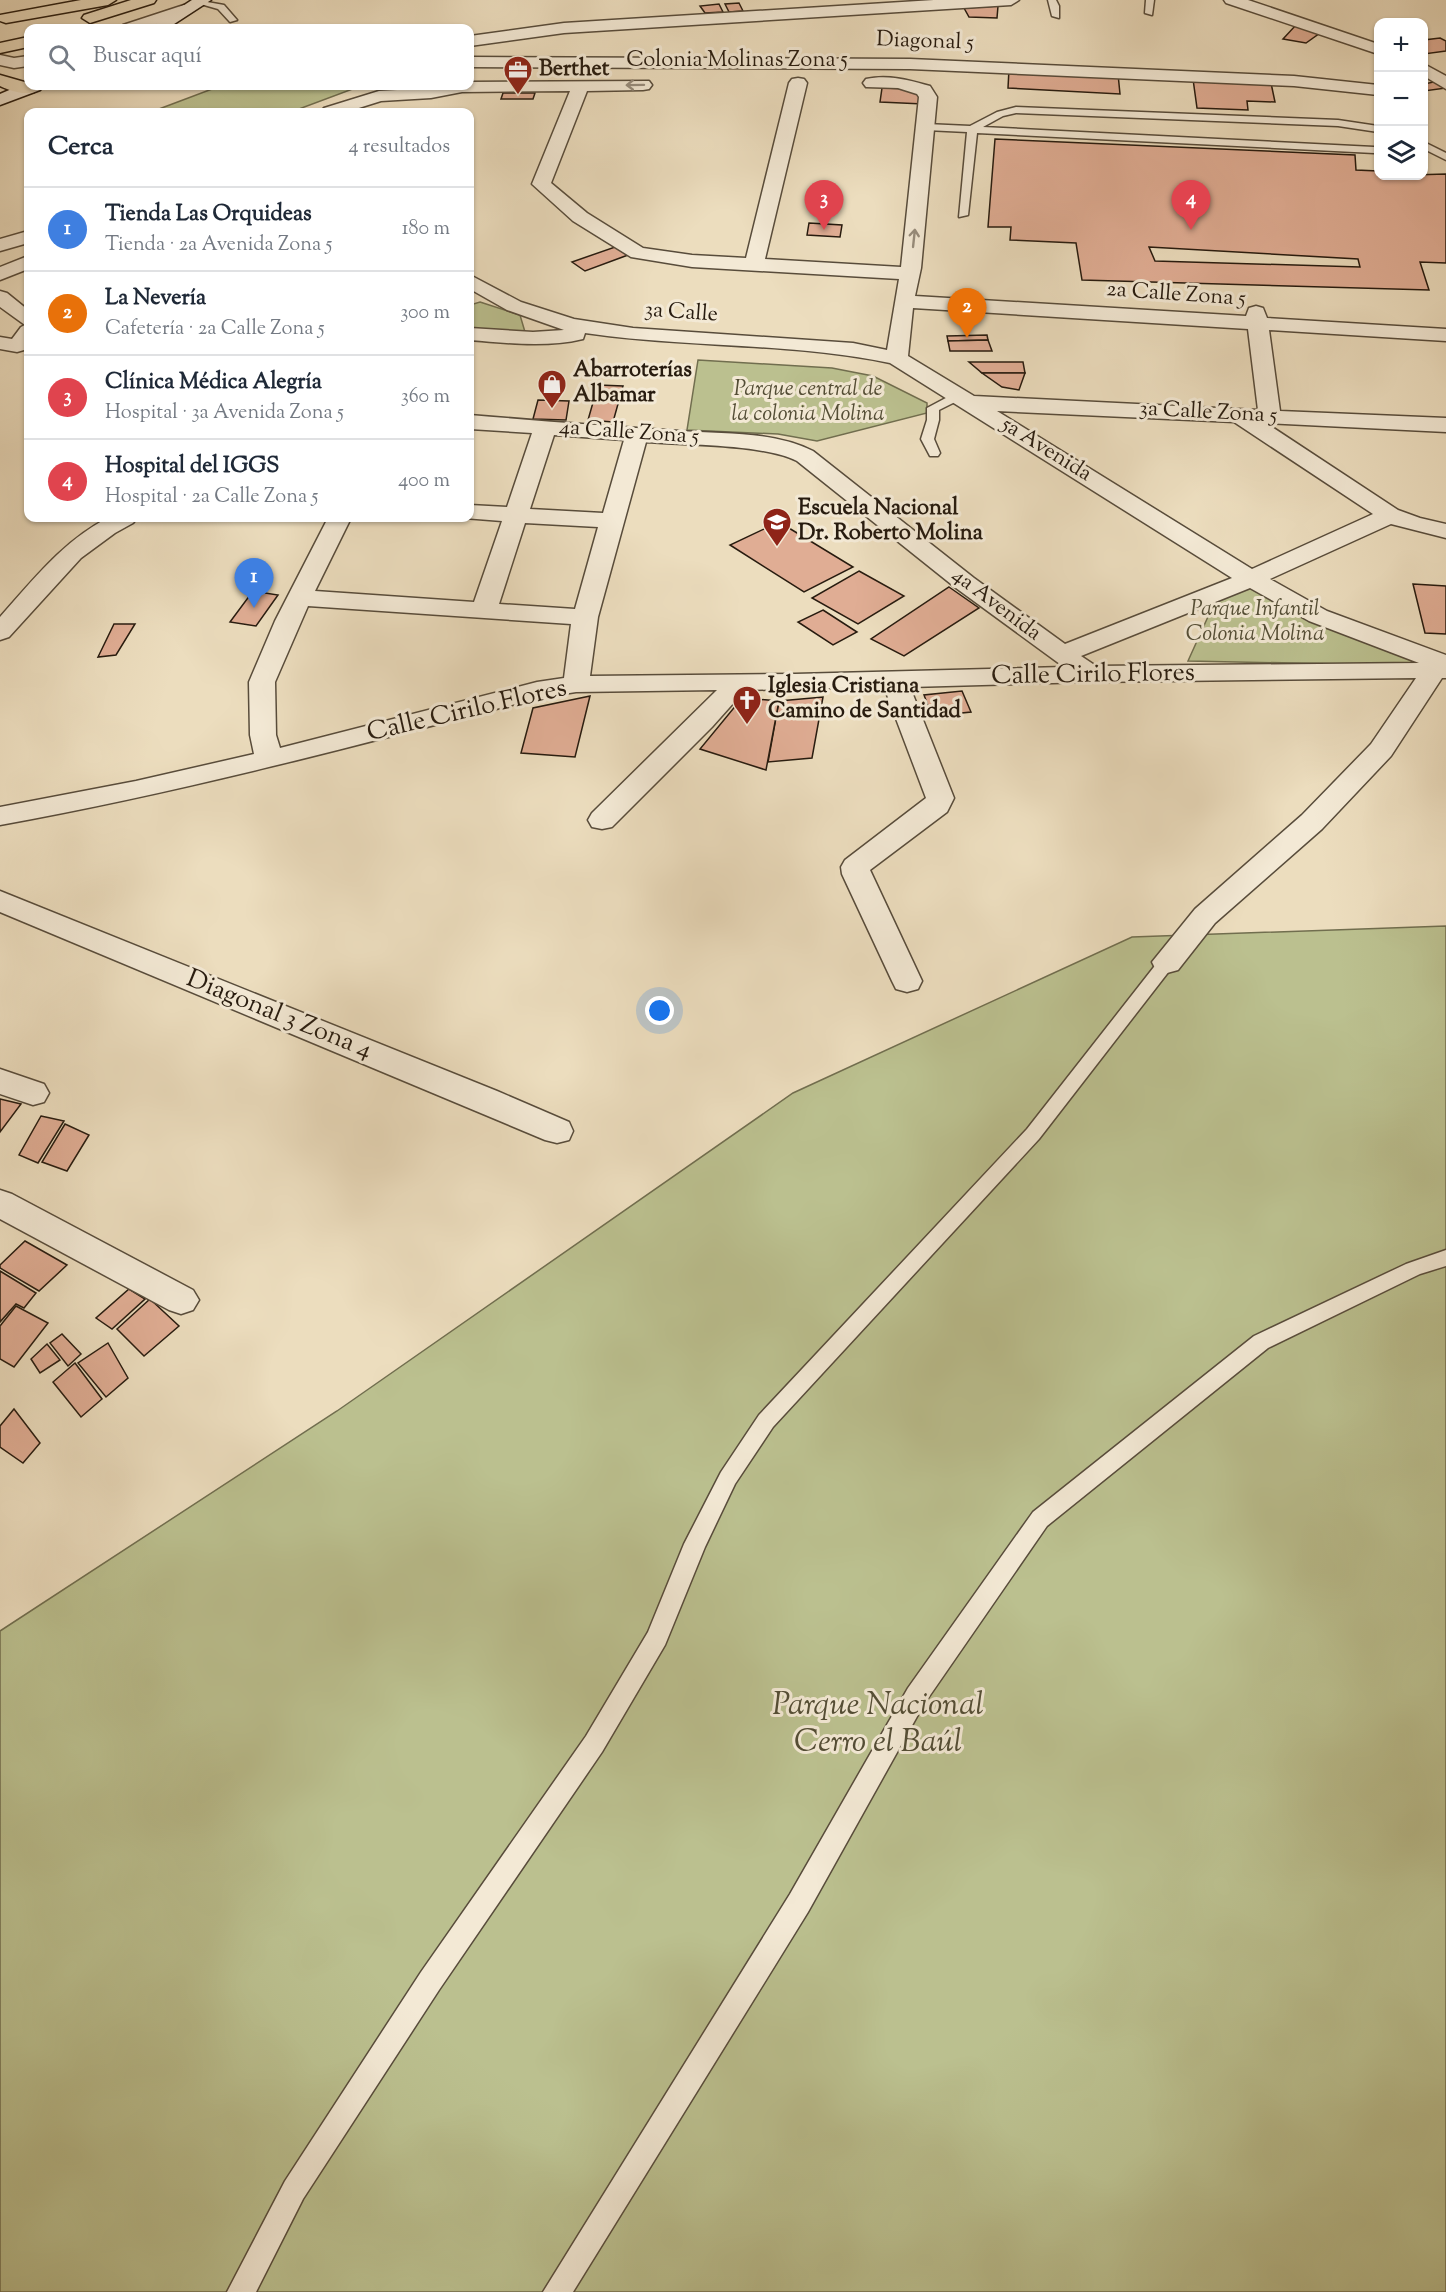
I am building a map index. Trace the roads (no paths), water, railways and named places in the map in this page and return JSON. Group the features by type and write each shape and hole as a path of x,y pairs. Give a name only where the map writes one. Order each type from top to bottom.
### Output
{"main road":[{"path":"3,18 108,0"},
{"path":"74,24 148,0"},
{"path":"3,18 30,20 40,24"},
{"path":"0,48 24,43"},
{"path":"1,81 24,86"}],"street":[{"path":"474,40 530,31 631,23 1011,0"},
{"path":"1232,0 1374,48"},
{"path":"163,24 202,1"},
{"path":"141,24 184,10"},
{"path":"0,60 24,62"},
{"name":"Diagonal 5","path":"474,62 910,64 1294,81 1374,90"},
{"path":"1426,72 1441,90"},
{"name":"Colonia Molinas Zona 5","path":"775,83 820,83"},
{"path":"754,264 798,83"},
{"name":"Colonia Molinas Zona 5","path":"854,83 899,84 916,87 928,93 926,127"},
{"name":"Colonia Molinas Zona 5","path":"474,86 661,84"},
{"name":"2a Calle Zona 5","path":"581,85 542,180 543,187 580,217 638,253 692,261 754,264 907,288 1446,335"},
{"path":"0,100 24,90"},
{"path":"408,90 420,99 421,108"},
{"name":"Colonia Molinas Zona 5","path":"342,108 379,96 408,90"},
{"path":"897,358 926,127"},
{"path":"0,245 24,238"},
{"path":"0,274 24,264"},
{"name":"3a Calle","path":"474,283 514,306 537,315 571,325 604,331 853,349 897,358"},
{"path":"0,297 24,317"},
{"path":"1256,319 1270,417"},
{"name":"2a Calle Zona 5","path":"1256,319 1446,324"},
{"path":"474,334 533,338 604,331"},
{"path":"0,343 17,346 24,336"},
{"name":"5a Avenida","path":"897,358 1251,579 1318,616 1442,668"},
{"name":"3a Calle Zona 5","path":"965,399 1446,425"},
{"path":"1239,415 1390,515 1413,524 1446,531"},
{"name":"4a Calle Zona 5","path":"474,422 751,443 789,448"},
{"path":"484,611 545,427"},
{"path":"576,684 585,617 637,434"},
{"name":"4a Avenida","path":"789,448 805,456 965,583 1090,674"},
{"path":"474,512 613,521"},
{"path":"1063,654 1251,579 1390,515"},
{"path":"269,760 263,735 262,682 273,654 337,522"},
{"path":"0,632 76,548 103,524"},
{"path":"301,598 585,617"},
{"path":"1167,962 1204,916 1312,822 1381,750 1442,668"},
{"name":"Calle Cirilo Flores","path":"0,816 90,801 269,760 537,690 576,684 1442,668"},
{"path":"894,679 940,798 937,806 855,867 856,874 907,981"},
{"path":"602,820 703,721 738,682"},
{"name":"Diagonal 3 Zona 4","path":"0,901 557,1131"},
{"path":"0,1081 33,1093"},
{"path":"0,1203 181,1300"}],"lane":[{"path":"1052,0 1056,16"},
{"path":"1149,13 1150,0"},
{"path":"202,1 221,7 233,20"},
{"path":"972,129 1000,114 1016,110 1338,123 1374,128"},
{"path":"926,127 1374,150"},
{"path":"963,215 972,129"},
{"path":"1428,147 1446,157"},
{"path":"934,453 927,443 926,435 934,420 933,408 965,399"},
{"path":"241,2292 294,2190 430,1981 600,1735 657,1638 695,1544 728,1478 766,1421 1033,1134 1167,962"},
{"path":"557,2292 798,1903 916,1696 1040,1519 1261,1342 1413,1269 1446,1258"}],"place":[{"name":"Berthet","path":"518,96"},
{"name":"Clínica Médica Alegría","path":"824,230"},
{"name":"Hospital del IGGS","path":"1191,230"},
{"name":"La Nevería","path":"967,338"},
{"name":"Abarroterías Albamar","path":"552,410"},
{"name":"Escuela Nacional Dr. Roberto Molina","path":"777,548"},
{"name":"Tienda Las Orquideas","path":"254,608"},
{"name":"Iglesia Cristiana Camino de Santidad","path":"747,726"}],"park label":[{"name":"Parque central de la colonia Molina","path":"808,402"},
{"name":"Parque Infantil Colonia Molina","path":"1255,622"},
{"name":"Parque Nacional Cerro el Baúl","path":"878,1724"}]}
